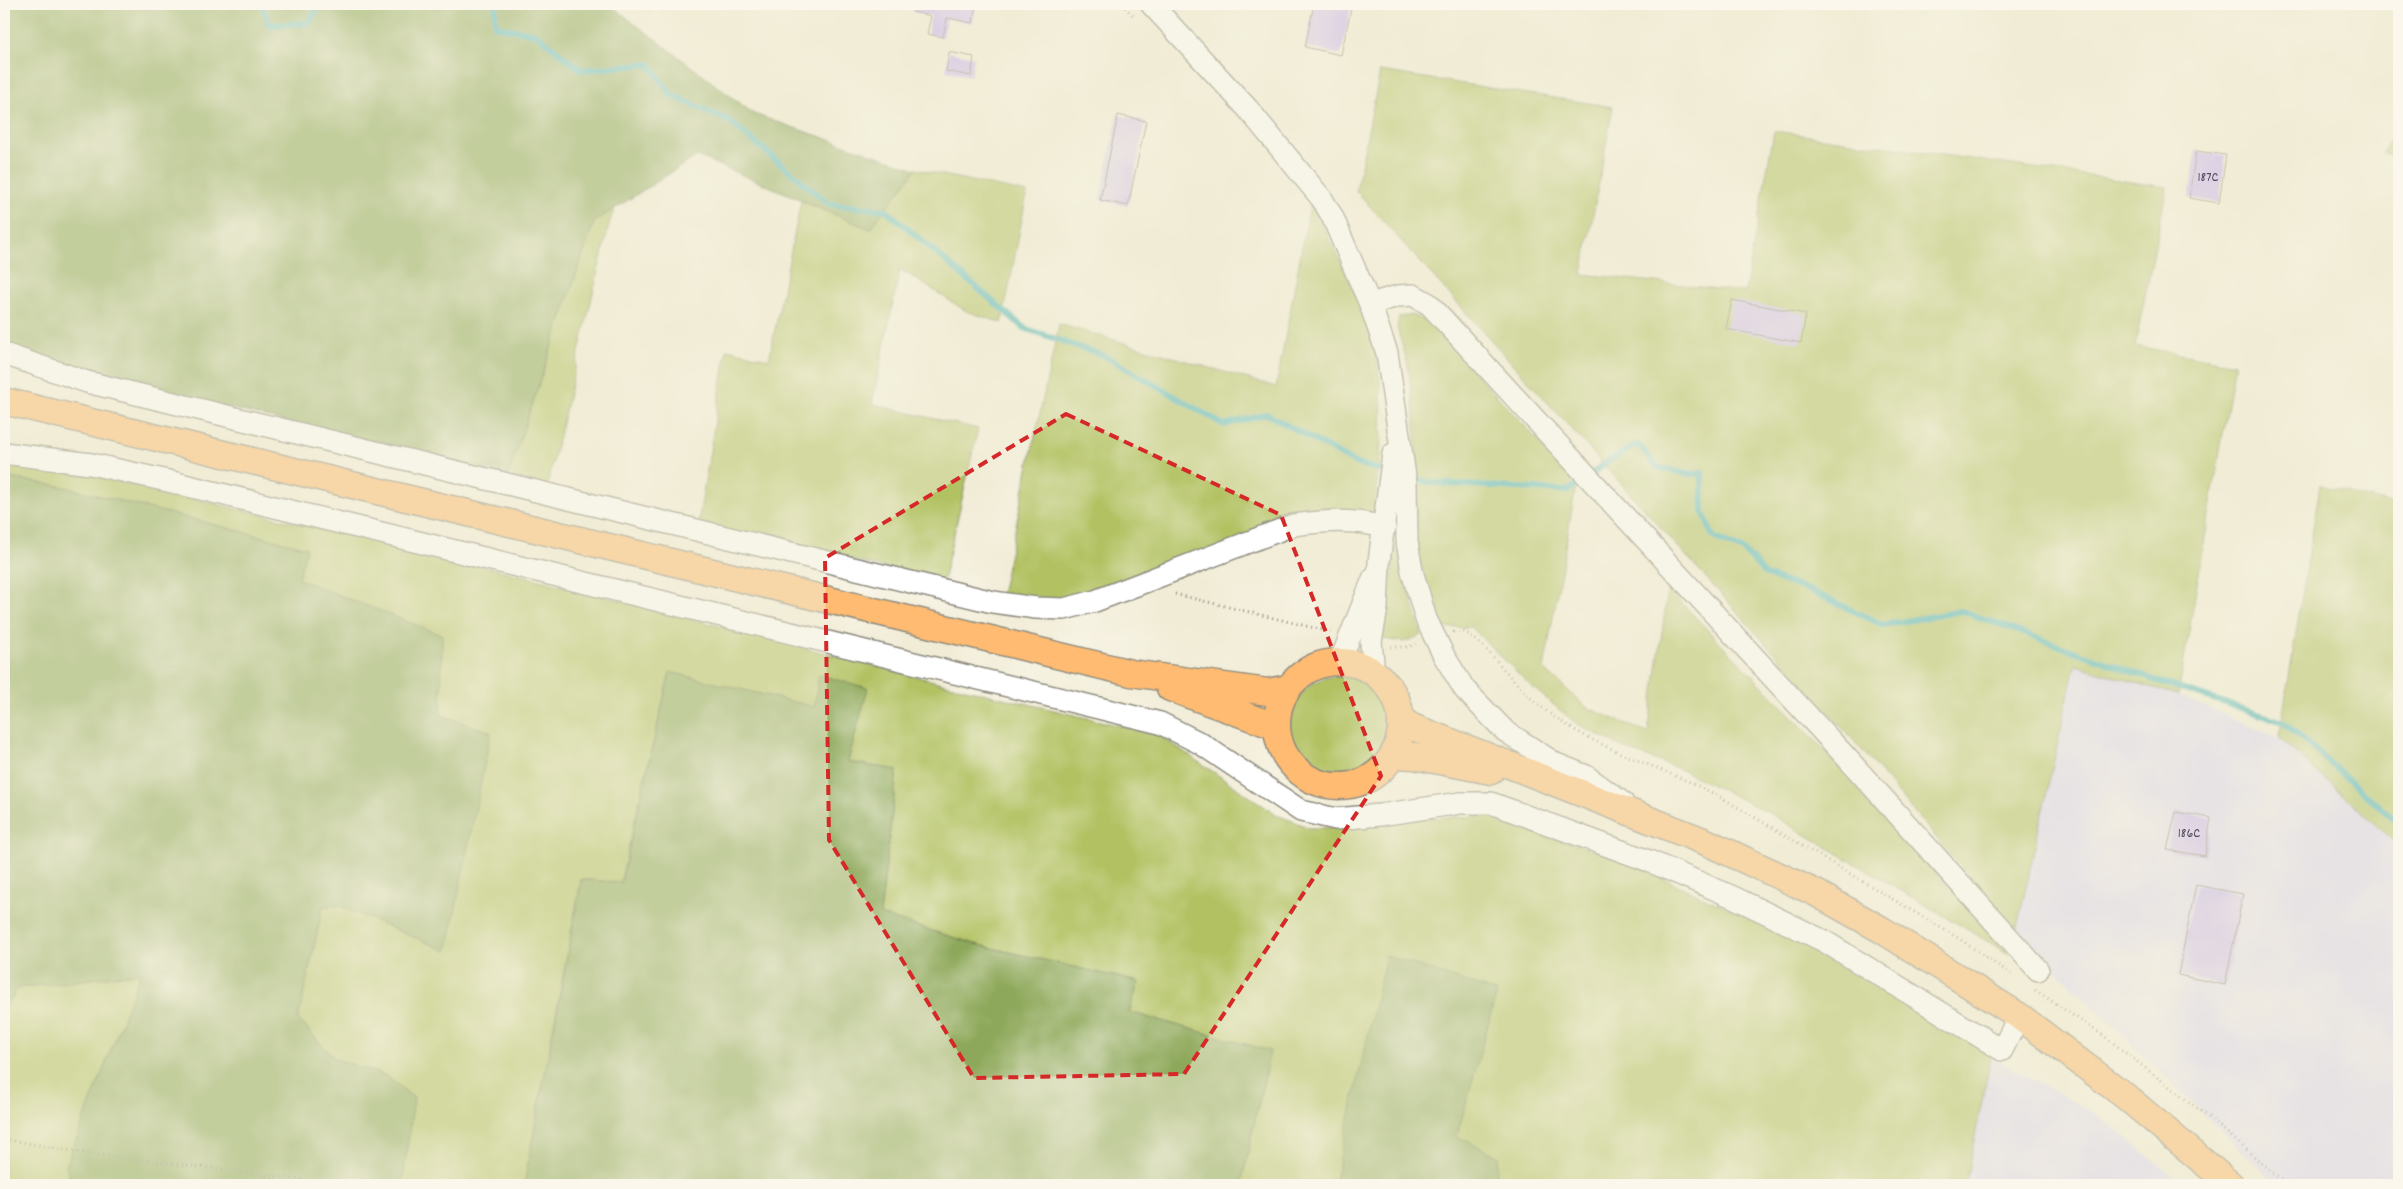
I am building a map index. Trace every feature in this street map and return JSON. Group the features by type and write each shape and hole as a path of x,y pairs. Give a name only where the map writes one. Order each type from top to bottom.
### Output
{"main road":[{"path":"4,401 1131,673 1268,692 1288,688"},
{"path":"1340,662 1358,665 1374,672 1393,692 1401,719 1401,731 1393,755 1385,766 1364,781 1338,786 1312,780 1291,764 1284,752 1277,726 1280,707 1288,688 1298,677 1311,669 1325,664 1340,662"},
{"path":"1131,673 1277,726"},
{"path":"1401,719 1410,726 1706,842 1816,893 1946,968 2019,1016 2125,1096 2224,1182"},
{"path":"1393,755 1414,756 1550,782"}],"street":[{"path":"1151,4 1248,109 1322,199 1332,216 1370,304 1387,353 1394,409 1398,475 1407,542 1419,600 1434,638 1465,690 1505,732 1556,764 1586,776 1642,816"},
{"path":"1370,304 1398,296 1414,295 1428,304 1846,757 2038,970"},
{"path":"4,354 87,382 994,602 1036,608 1064,609 1095,601 1293,525 1322,521 1375,524 1385,528"},
{"path":"4,454 91,464 168,481 1160,724 1200,742 1301,811 1336,819 1380,815 1460,803 1491,803 1649,861 1815,937 1880,973 2002,1050 2019,1016"},
{"path":"1374,672 1371,642 1377,608 1380,562 1385,528 1398,475"},
{"path":"1340,662 1380,562"}],"path":[{"path":"1154,579 1166,592 1334,633"},
{"path":"1388,646 1408,647 1424,641"},
{"path":"4,1139 72,1151 343,1185"}],"highlighted area":[{"path":"1066,414 1281,515 1381,776 1184,1074 974,1078 829,840 825,558"}],"shaded area":[{"path":"2075,665 2178,695 2279,738 2399,845 2399,1185 2277,1185 2016,932"},
{"path":"1992,1052 2000,1062 2096,1114 2184,1185 1965,1185"}],"green space":[{"path":"4,4 609,4 754,114 916,169 870,229 697,156 594,222 508,475 318,430 129,382 4,346 4,20 6,17 4,15"},
{"path":"1380,71 1613,107 1582,274 1745,292 1774,131 2167,187 2135,346 2235,364 2178,695 2075,665 2016,932 1854,741 1356,191"},
{"path":"2395,130 2399,131 2399,156 2383,153"},
{"path":"916,169 1027,193 1002,323 966,311 900,269 872,404 978,429 943,582 698,523 727,349 769,359 801,201 870,229"},
{"path":"1310,204 1354,290 1376,353 1382,415 1380,455 1373,516 1362,514 1065,602 1001,595 1059,324 1276,387"},
{"path":"615,208 610,221 547,487 508,475 594,222"},
{"path":"1412,315 1428,322 1546,449 1576,486 1544,669 1586,707 1648,733 1668,589 1845,771 2009,954 1767,812 1682,770 1628,750 1577,724 1532,687 1471,627 1438,628 1418,554 1416,509 1417,458 1414,411 1408,366 1397,327 1399,317"},
{"path":"4,464 83,473 524,576 957,687 1159,735 1277,815 1310,828 1351,827 1425,818 1489,816 1630,862 1702,897 1802,940 1870,977 1992,1052 1965,1185 1241,1185 1270,1051 1129,1012 1138,982 975,944 880,915 897,770 847,763 814,707 670,672 620,883 581,879 524,1185 402,1185 414,1098 386,1076 335,1059 298,1019 323,906 337,905 447,951 490,732 441,715 442,635 297,579 307,548 65,487 4,477"},
{"path":"4,477 65,487 307,548 298,579 442,635 441,715 491,732 447,951 337,905 323,906 298,1019 335,1059 386,1076 414,1098 402,1185 72,1185 66,1166 141,973 18,988 4,1009"},
{"path":"2320,485 2399,506 2399,845 2279,738"},
{"path":"1396,545 1422,635 1404,642 1383,639"},
{"path":"670,672 814,707 819,675 868,688 848,762 897,770 880,915 975,944 1139,982 1129,1012 1270,1051 1241,1185 524,1185 582,879 621,883"},
{"path":"1339,676 1358,680 1374,690 1384,706 1388,725 1384,744 1374,760 1358,770 1339,774 1320,770 1304,760 1294,744 1290,725 1294,706 1304,690 1320,680"},
{"path":"1386,955 1497,992 1457,1136 1498,1156 1496,1185 1334,1185"},
{"path":"141,972 66,1166 72,1185 25,1185 4,1180 4,1009 18,988"}],"building":[{"path":"914,4 976,4 973,23 947,18 943,37 927,34 931,16 913,12"},
{"path":"1314,4 1352,4 1341,55 1305,47"},
{"path":"949,52 974,57 971,76 946,71"},
{"path":"1118,115 1146,121 1128,206 1100,200"},
{"path":"2196,151 2226,155 2219,203 2189,198"},
{"path":"1732,300 1806,314 1801,343 1726,329"},
{"path":"2176,812 2211,818 2205,856 2167,850"},
{"path":"2196,885 2243,894 2225,985 2178,975"}],"waterway":[{"path":"262,4 269,25 309,23 320,4"},
{"path":"495,4 495,26 536,34 581,70 649,64 671,95 729,121 829,204 886,210 1024,328 1105,356 1224,425 1267,414 1357,464 1386,471"},
{"path":"1408,477 1432,483 1568,491 1607,462 1638,444 1657,467 1687,474 1702,473 1703,512 1713,537 1743,550 1766,575 1809,590 1883,625 1962,611 2160,682 2283,722 2399,824"}]}
